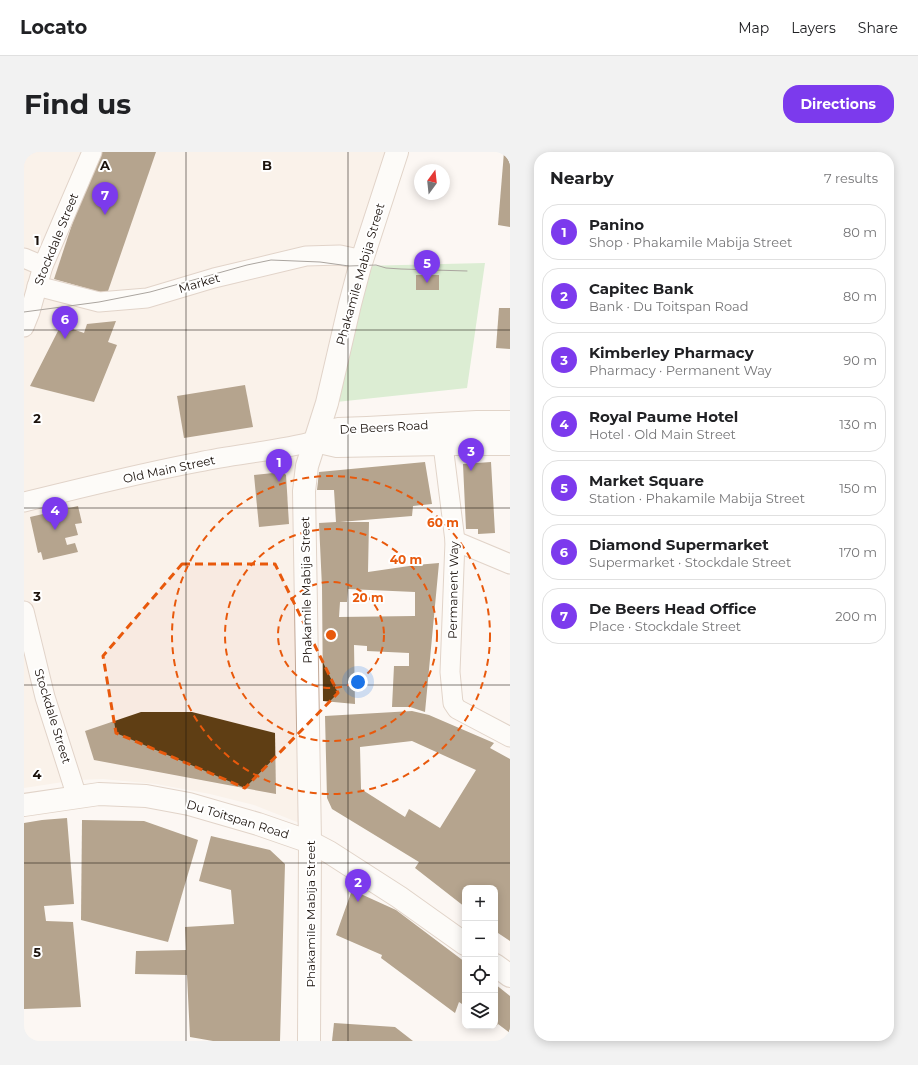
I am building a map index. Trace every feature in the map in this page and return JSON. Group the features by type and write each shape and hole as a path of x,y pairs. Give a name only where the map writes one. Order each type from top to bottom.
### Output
{"street":[{"name":"Stockdale Street","path":"26,317 43,266 92,152"},
{"name":"Phakamile Mabija Street","path":"309,1041 310,842 304,491 307,466 327,402 350,304 396,152"},
{"name":"Market","path":"37,286 99,302 147,298 214,278 306,256 340,255 363,260"},
{"path":"24,258 43,266"},
{"path":"442,434 510,422"},
{"name":"De Beers Road","path":"315,441 327,432 338,429 442,434"},
{"path":"442,434 510,444"},
{"name":"De Beers Road","path":"315,441 337,446 419,444 442,434"},
{"name":"Permanent Way","path":"442,434 454,541 454,581 450,672 453,703 457,709 510,738"},
{"name":"Old Main Street","path":"24,502 152,471 216,458 299,445 315,441"},
{"path":"454,541 510,564"},
{"path":"454,581 472,561 486,554"},
{"name":"Stockdale Street","path":"24,611 45,698 77,797"},
{"name":"Du Toitspan Road","path":"24,805 99,794 146,796 189,804 258,824 310,842 340,859 399,897 462,942"},
{"path":"498,967 510,976"}],"highlighted area":[{"path":"182,564 275,564 338,693 245,788 116,733 103,656"}],"shaded area":[{"path":"24,152 387,152 313,417 302,824 254,805 210,794 156,784 103,779 76,780 24,788"}],"green space":[{"path":"485,263 467,388 327,403 360,266"}],"building":[{"path":"96,152 156,152 107,294 54,279"},
{"path":"504,152 510,152 510,227 498,225"},
{"path":"416,275 439,275 439,290 416,290"},
{"path":"499,308 510,308 510,349 496,348"},
{"path":"116,321 108,342 117,345 94,402 30,386 61,325 84,333 87,324"},
{"path":"245,385 253,427 184,438 177,396"},
{"path":"425,462 432,504 413,506 412,516 340,522 369,522 368,572 439,563 425,712 410,707 392,707 394,666 409,666 409,653 367,651 367,646 354,645 355,704 323,701 322,587 319,523 336,522 334,490 317,490 319,472","holes":["348,589 415,592 415,616 339,617 340,602 347,602"]},
{"path":"491,462 495,533 478,534 478,529 466,529 463,464"},
{"path":"283,472 286,475 289,524 259,527 254,475"},
{"path":"78,506 82,523 75,524 78,535 65,538 67,545 75,543 78,552 43,560 41,552 38,553 30,517"},
{"path":"412,711 429,715 494,743 490,748 510,759 510,941 498,933 498,885 462,885 462,905 415,868 419,862 332,809 327,798 325,716","holes":["412,741 476,770 440,828 409,809 405,817 361,789 360,747"]},
{"path":"141,712 192,712 275,733 276,794 94,760 85,731"},
{"path":"67,818 74,904 44,906 46,921 73,922 81,1007 24,1009 24,823"},
{"path":"82,820 144,821 198,840 168,942 81,920"},
{"path":"211,836 270,850 285,864 280,1041 213,1041 190,1037 187,975 135,974 136,951 186,950 185,927 234,924 231,890 199,881"},
{"path":"352,890 396,910 462,960 462,1004 459,1002 455,1013 381,958 382,955 336,935"},
{"path":"498,986 510,996 510,1033 498,1024"},
{"path":"334,1023 395,1027 413,1041 332,1041"}],"tram line":[{"path":"24,312 99,302 150,292 247,265 271,260 320,262 349,266 376,265 386,268 401,269 467,271"}],"place":[{"name":"De Beers Head Office","path":"105,215"},
{"name":"Market Square","path":"427,283"},
{"name":"Diamond Supermarket","path":"65,339"},
{"name":"Kimberley Pharmacy","path":"471,471"},
{"name":"Panino","path":"279,482"},
{"name":"Royal Paume Hotel","path":"55,530"},
{"name":"Capitec Bank","path":"358,902"}]}
